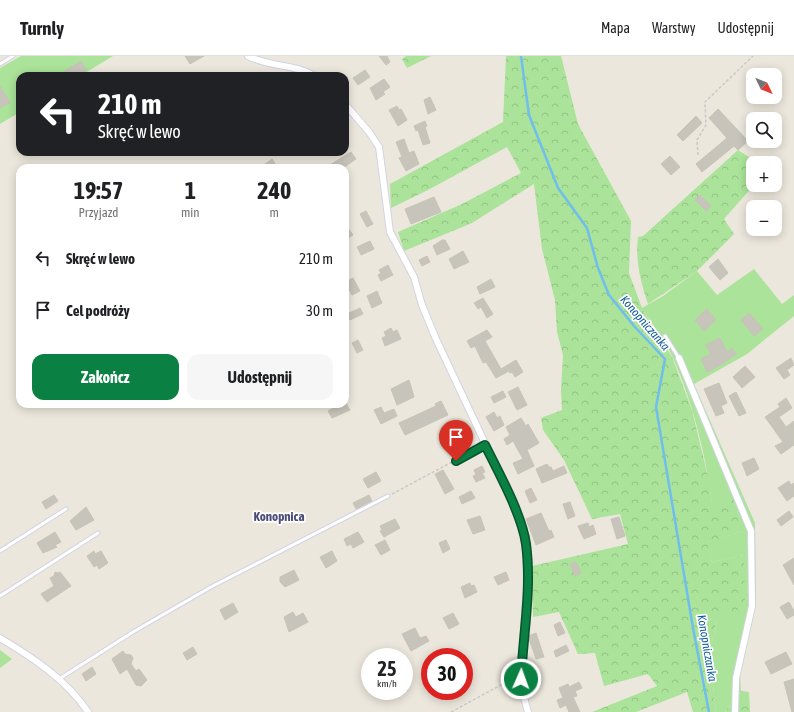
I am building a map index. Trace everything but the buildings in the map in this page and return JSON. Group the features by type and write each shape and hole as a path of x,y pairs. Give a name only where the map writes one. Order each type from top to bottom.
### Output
{"street":[{"path":"248,56 258,62 307,72"},
{"path":"349,109 369,132 379,148 390,232 414,277 422,305 436,339 507,490 526,543 527,603 521,675 523,694 528,712"},
{"path":"679,358 751,531 752,606 736,678 735,712"},
{"path":"0,638 39,664 58,680 88,712"}],"lane":[{"path":"0,64 13,56"},
{"path":"665,336 679,358"},
{"path":"456,461 485,445"},
{"path":"58,680 133,632 211,587 388,496"},
{"path":"0,552 66,509"},
{"path":"0,596 98,533"}],"path":[{"path":"698,155 697,140 706,125 706,102 753,56"},
{"path":"388,496 456,461"},
{"path":"451,712 521,675"}],"green space":[{"path":"21,56 113,56 87,72 16,72 16,114 0,124 0,68"},
{"path":"406,56 431,56 407,68 402,59"},
{"path":"506,56 561,56 578,124 631,221 629,273 642,308 672,357 692,410 709,481 712,505 733,498 742,531 707,543 712,562 744,555 745,608 716,618 715,633 709,649 716,712 693,712 687,692 636,712 592,712 657,686 648,674 604,686 595,653 578,654 559,612 533,617 532,566 628,544 620,514 592,519 564,460 543,430 541,418 562,410 561,391 563,355 557,332 555,300 542,249 534,184 472,223 404,251 398,232 462,204 521,173 507,147 428,190 391,208 390,184 503,122"},
{"path":"738,150 747,156 746,156 746,192 748,192 724,219 734,234 697,271 648,304 639,271 637,254 638,237 643,236"},
{"path":"754,269 782,304 794,295 794,316 747,354 694,384 755,523 756,599 740,675 741,691 725,712 716,712 709,649 715,633 716,618 744,555 712,562 706,543 742,531 712,505 698,430 687,393 670,351 642,308 663,296 697,271 717,295"},
{"path":"0,650 12,659 0,668"},
{"path":"741,691 749,692 750,712 725,712"}],"waterway":[{"name":"Konopniczanka","path":"521,56 529,115 558,188 587,228 598,268 609,295 634,326 665,359 656,407 693,628 709,712"}],"district":[{"name":"Konopnica","path":"279,516"}],"route":[{"path":"456,461 485,445 507,490 523,531 527,556 527,603 522,649 521,679"}]}
